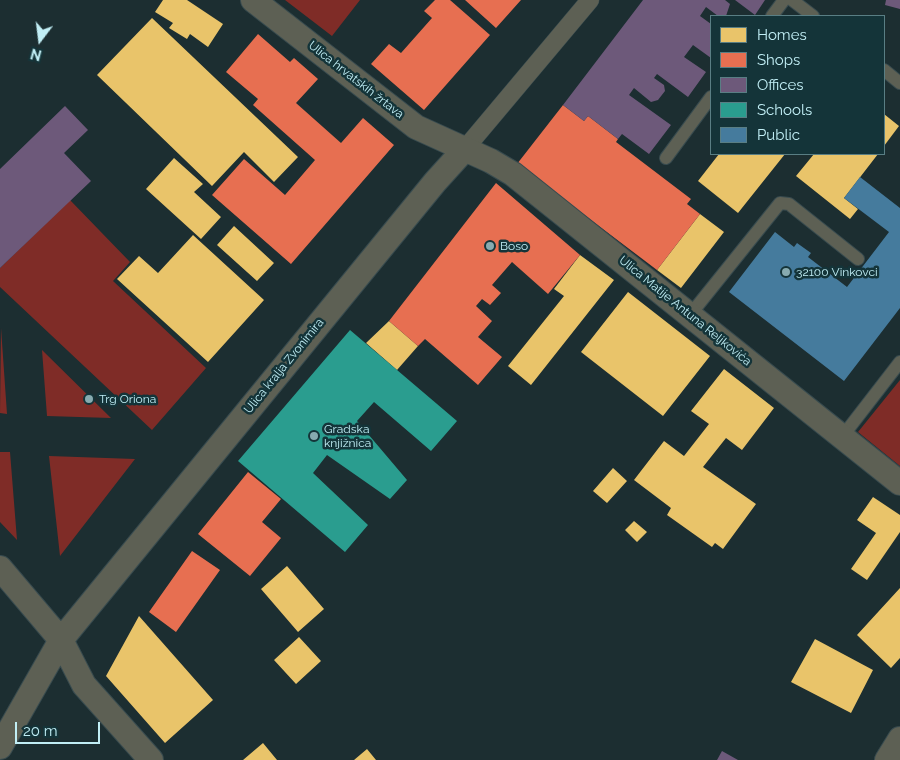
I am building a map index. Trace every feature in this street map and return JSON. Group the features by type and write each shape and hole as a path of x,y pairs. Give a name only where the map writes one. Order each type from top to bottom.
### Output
{"street":[{"name":"Ulica hrvatskih žrtava","path":"253,0 416,127 464,150"},
{"name":"Ulica kralja Zvonimira","path":"0,747 61,640 434,182 464,150 590,0"},
{"name":"Ulica Matije Antuna Reljkovića","path":"464,150 513,174 900,483"},
{"path":"0,568 61,640 84,685 151,760"},
{"path":"887,760 900,739"}],"lane":[{"path":"773,15 784,0"},
{"path":"792,0 812,15"},
{"path":"885,71 900,83"},
{"path":"666,158 710,98"},
{"path":"690,315 780,203 788,204 858,259"},
{"path":"842,436 900,362"}],"shaded area":[{"path":"285,0 360,0 332,36"},
{"path":"70,200 130,262 113,281 206,368 152,430 0,287 0,268"},
{"path":"1,328 7,414 0,413"},
{"path":"42,350 111,418 47,416"},
{"path":"900,380 900,466 858,432"},
{"path":"0,452 10,452 17,540 0,522"},
{"path":"49,456 135,459 60,556"}],"building: Homes":[{"path":"163,0 187,0 223,24 208,47 190,34 187,39 169,28 173,23 155,12"},
{"path":"152,18 298,157 274,182 244,152 212,186 97,75"},
{"path":"885,115 899,126 885,145"},
{"path":"718,155 784,155 738,213 698,181"},
{"path":"813,155 877,155 844,198 858,209 850,219 796,176"},
{"path":"174,158 203,184 194,192 221,217 201,239 146,189"},
{"path":"700,214 724,232 681,288 657,270"},
{"path":"234,226 274,263 257,281 217,245"},
{"path":"193,235 264,300 208,362 117,279 139,256 158,273"},
{"path":"580,255 614,280 531,385 508,366 564,296 554,289"},
{"path":"628,292 710,356 663,416 581,352"},
{"path":"389,321 418,346 397,370 366,343"},
{"path":"724,369 774,408 742,450 726,438 703,467 756,504 723,549 715,543 712,547 667,515 671,508 634,480 664,441 684,456 709,424 691,411"},
{"path":"613,468 627,481 607,503 593,491"},
{"path":"873,497 900,515 900,532 867,580 851,569 876,533 857,520"},
{"path":"634,521 647,532 637,542 625,530"},
{"path":"287,566 324,609 298,632 261,589"},
{"path":"900,588 900,658 891,668 857,635"},
{"path":"139,616 213,700 165,743 106,676"},
{"path":"299,637 321,661 296,684 274,660"},
{"path":"815,639 873,670 851,713 791,682"},
{"path":"263,743 277,760 243,760"},
{"path":"367,749 376,760 354,760"}],"building: Shops":[{"path":"435,0 450,0 490,35 424,110 371,64 389,44 401,53 432,18 424,11"},
{"path":"465,0 521,0 496,28"},
{"path":"258,34 290,62 294,58 318,79 296,103 341,143 363,118 394,145 291,264 212,195 244,159 285,195 315,160 253,105 258,99 226,72"},
{"path":"563,105 584,121 588,116 618,139 616,142 691,199 687,204 700,214 657,270 517,164"},
{"path":"496,183 580,255 548,294 512,262 492,285 501,293 490,305 482,299 476,306 492,321 478,337 502,357 478,385 425,339 418,346 389,321"},
{"path":"248,472 281,499 262,522 281,538 250,576 198,534"},
{"path":"192,551 220,570 176,632 149,612"}],"building: Offices":[{"path":"643,0 725,0 730,4 726,15 717,15 706,7 700,16 710,23 710,57 693,45 684,57 706,72 688,97 657,74 654,78 664,85 665,91 658,100 651,102 634,88 629,95 671,125 649,154 622,134 618,139 588,116 584,121 563,105"},
{"path":"735,0 765,0 755,15"},
{"path":"886,0 900,0 900,9 885,5"},
{"path":"65,106 88,130 64,153 91,181 0,268 0,169"},
{"path":"722,751 738,760 717,760"}],"building: Schools":[{"name":"Gradska knjižnica","path":"350,330 457,421 431,451 374,402 357,421 407,480 390,499 327,455 313,473 368,525 345,552 238,461"}],"building: Public":[{"name":"32100 Vinkovci","path":"860,177 900,208 900,308 844,381 729,292 775,232 794,247 797,243 811,253 808,257 847,287 889,232 844,198"}],"place":[{"name":"Boso","path":"490,246"},
{"name":"32100 Vinkovci","path":"786,272"},
{"name":"Trg Oriona","path":"89,399"},
{"name":"Gradska knjižnica","path":"314,436"}]}
